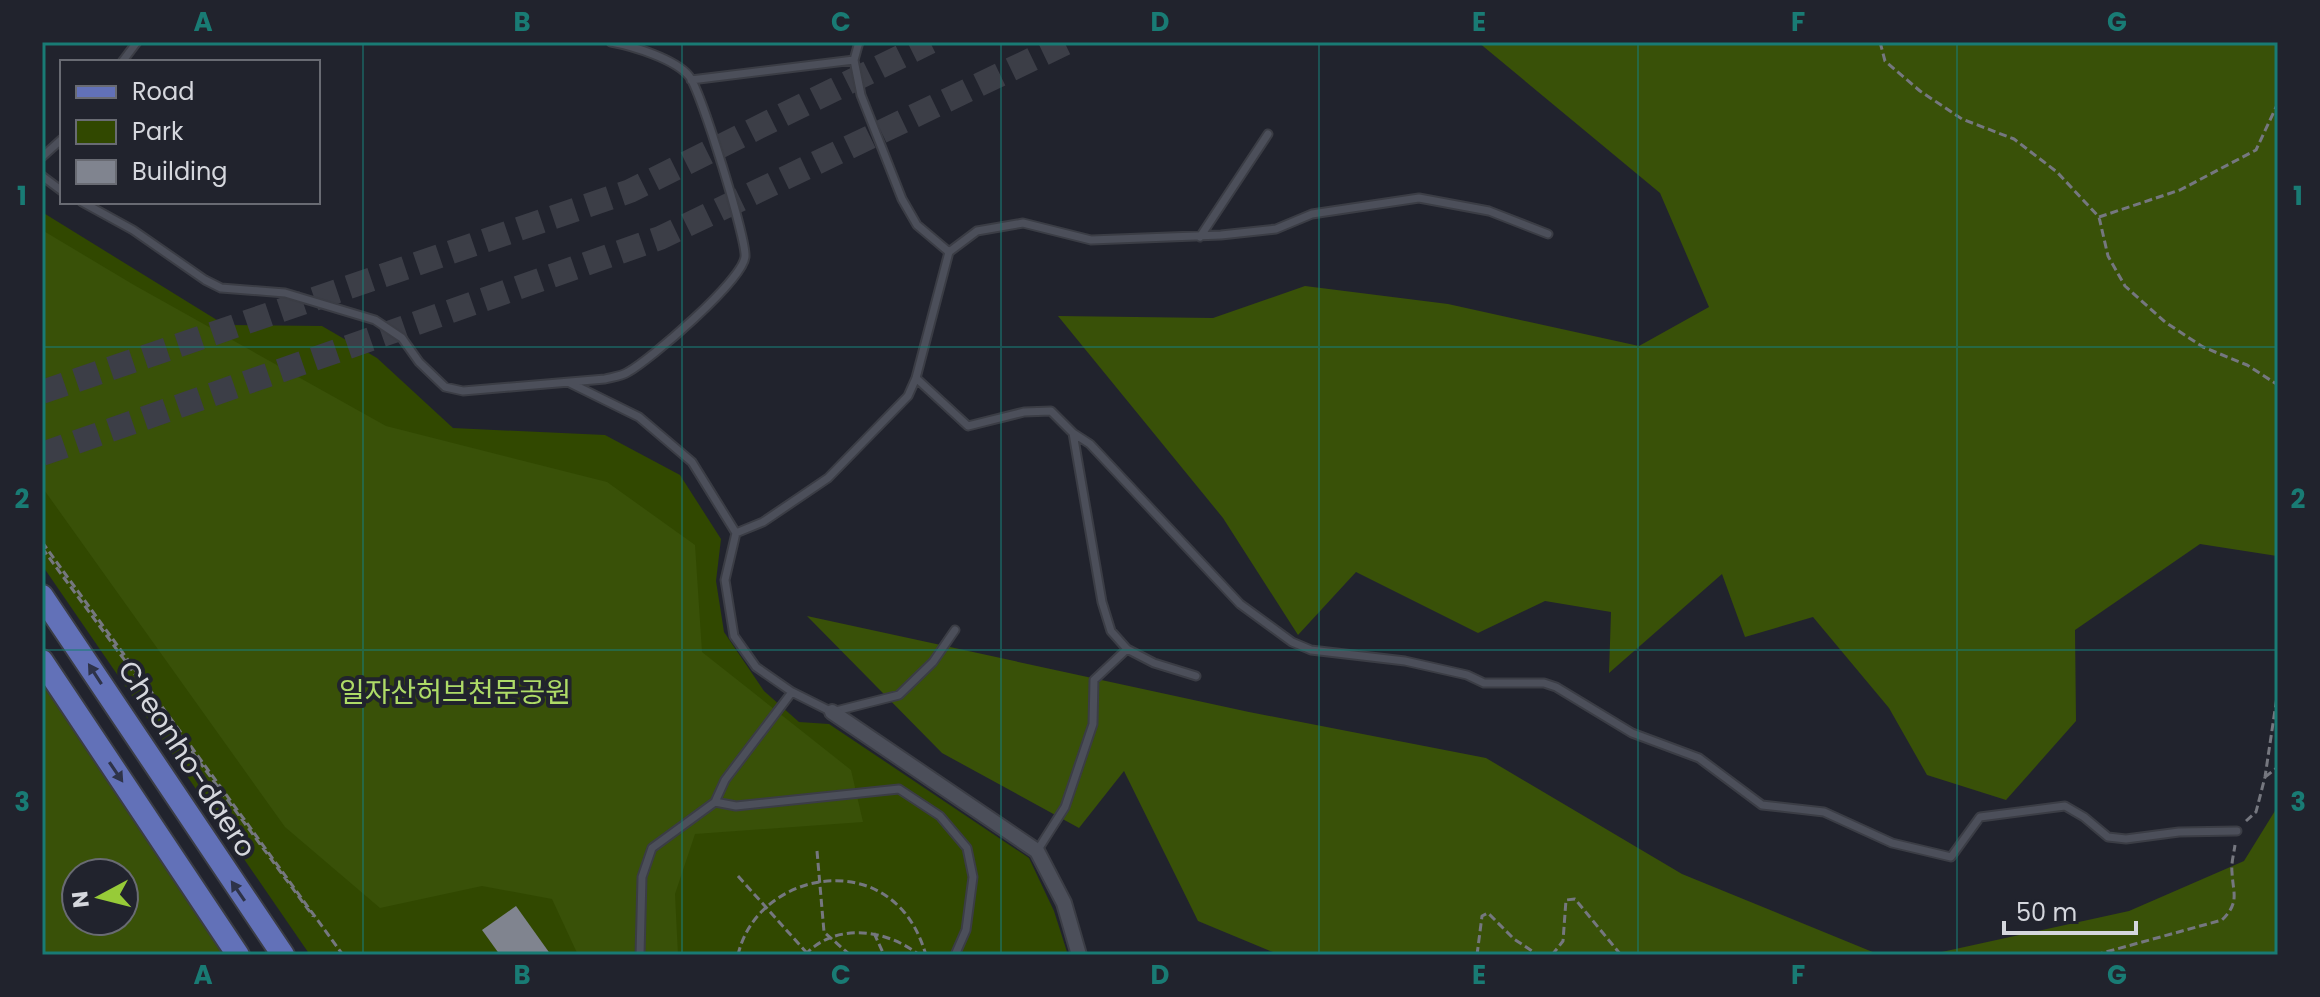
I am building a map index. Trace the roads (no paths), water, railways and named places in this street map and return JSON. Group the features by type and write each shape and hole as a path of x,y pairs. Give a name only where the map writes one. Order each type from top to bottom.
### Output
{"main road":[{"name":"Cheonho-daero","path":"42,596 283,955"},
{"path":"42,661 238,955"}],"street":[{"path":"832,712 1037,851 1064,903 1079,955"}],"lane":[{"path":"124,60 137,42"},
{"path":"86,204 133,230 221,288 285,293 375,320 402,338 419,362 445,387 463,391 626,374 740,273 745,256 707,114 689,76 664,60 628,45 611,42"},
{"path":"859,42 854,60 861,95 902,199 917,225 949,252"},
{"path":"691,80 854,60"},
{"path":"1200,237 1268,134"},
{"path":"42,157 60,141"},
{"path":"42,176 60,190"},
{"path":"736,533 763,522 828,478 908,396 916,378 949,252 977,231 1023,223 1091,240 1200,237 1276,229 1312,214 1419,198 1489,211 1548,234"},
{"path":"916,378 968,426 1024,412 1051,411 1073,433 1090,444 1240,604 1292,642 1311,650 1405,661 1467,675 1484,683 1544,683 1556,687 1632,733 1699,758 1762,805 1824,812 1892,843 1951,857 1980,817 2038,808 2065,806 2108,837 2126,839 2179,832 2237,831"},
{"path":"568,382 639,417 692,462 736,533 725,580 734,636 756,667 792,692 832,712 899,695 933,662 955,630"},
{"path":"1073,433 1102,602 1111,631 1127,649 1154,663 1196,676"},
{"path":"1037,851 1065,807 1093,724 1094,680 1127,649"},
{"path":"640,955 642,877 652,848 715,802 725,780 792,692"},
{"path":"715,802 736,806 899,789 940,816 967,848 973,877 966,930 955,955"}],"tunnel":[{"path":"42,392 630,191 930,42"},
{"path":"42,454 660,238 1068,42"}],"park label":[{"name":"일자산허브천문공원","path":"455,692"}]}
